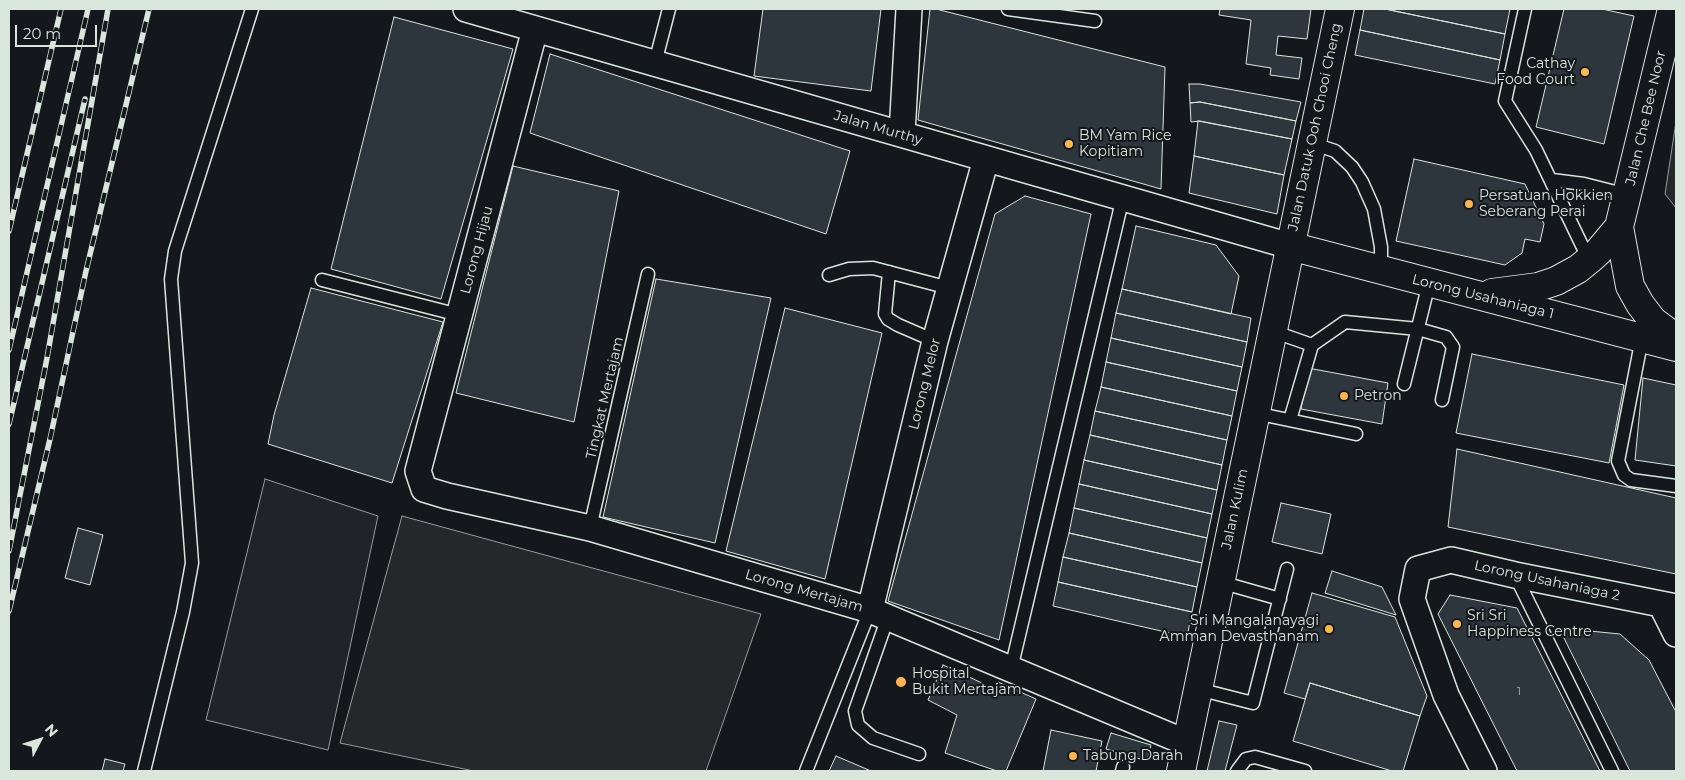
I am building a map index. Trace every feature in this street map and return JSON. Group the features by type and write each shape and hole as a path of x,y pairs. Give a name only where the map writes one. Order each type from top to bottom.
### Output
{"main road":[{"name":"Jalan Datuk Ooh Chooi Cheng","path":"1290,246 1340,9"},
{"name":"Jalan Che Bee Noor","path":"1620,227 1672,9"},
{"path":"1471,294 1512,292 1538,287 1578,270 1598,252 1620,227"},
{"path":"1620,227 1630,286 1640,304 1653,321 1676,338"},
{"name":"Lorong Usahaniaga 1","path":"1290,246 1676,346"},
{"name":"Jalan Kulim","path":"1180,771 1290,246"}],"street":[{"name":"Jalan Murthy","path":"466,9 1290,246"},
{"path":"902,134 909,9"},
{"name":"Lorong Hijau","path":"418,472 535,29"},
{"name":"Lorong Melor","path":"879,614 935,341 986,159"},
{"name":"Lorong Mertajam","path":"418,472 424,489 447,496 590,528 879,614 1187,743"},
{"name":"Lorong Usahaniaga 2","path":"1484,771 1446,695 1412,599 1418,570 1452,560 1515,576 1668,606"},
{"path":"1668,606 1676,634"}],"lane":[{"path":"144,771 183,612 192,563 171,279 175,251 252,9"},
{"path":"655,63 669,9"},
{"path":"1008,9 1095,21"},
{"path":"1525,9 1505,101 1536,150 1552,180 1589,260"},
{"path":"1311,143 1335,152 1352,168 1362,182 1374,209 1381,248 1381,271"},
{"path":"1552,180 1584,184 1627,195"},
{"path":"1011,669 1123,197"},
{"path":"829,275 849,269 873,268 949,288"},
{"path":"889,272 885,314 888,319 935,341"},
{"name":"Tingkat Mertajam","path":"590,528 648,274"},
{"path":"322,280 459,315"},
{"path":"1404,384 1429,283"},
{"path":"1290,420 1312,345 1345,322 1418,329 1446,337 1453,347 1442,400"},
{"path":"1272,331 1312,345"},
{"path":"1642,338 1618,461 1624,475 1631,480 1676,486"},
{"path":"1255,413 1356,434"},
{"path":"1198,689 1253,703 1288,569"},
{"path":"1515,576 1612,771"},
{"path":"1220,582 1280,599"},
{"path":"879,614 854,711 858,726 873,738 919,754"},
{"path":"806,771 879,614"},
{"path":"1237,771 1246,759 1255,758 1305,771"}],"shaded area":[{"path":"1676,122 1676,208 1665,194"},
{"path":"265,479 378,516 328,750 206,720"},
{"path":"402,516 761,614 706,771 474,771 340,743"}],"building":[{"path":"763,9 881,9 871,91 754,76"},
{"path":"930,9 1165,67 1161,189 918,120"},
{"path":"1220,9 1311,9 1307,39 1278,36 1276,55 1302,58 1299,79 1270,75 1271,68 1246,64 1251,20 1219,15"},
{"path":"1364,9 1385,9 1505,34 1500,60 1360,30"},
{"path":"1385,9 1510,9 1505,34"},
{"name":"Cathay Food Court","path":"1564,9 1602,9 1634,16 1604,144 1536,127"},
{"path":"394,17 513,49 441,299 331,269"},
{"path":"1360,30 1500,60 1495,84 1355,55"},
{"path":"550,54 850,151 826,234 530,133"},
{"path":"1189,84 1200,84 1301,102 1296,121 1200,102 1190,103"},
{"path":"1200,102 1296,121 1292,139 1200,121 1191,122 1190,103"},
{"path":"1198,121 1292,139 1284,175 1194,156"},
{"path":"1194,156 1284,175 1277,214 1189,193"},
{"name":"Persatuan Hokkien Seberang Perai","path":"1414,159 1525,184 1544,224 1540,242 1525,239 1522,253 1505,265 1396,241"},
{"path":"513,166 619,191 574,422 456,393"},
{"path":"1025,196 1091,214 999,640 888,601 995,214"},
{"path":"1136,226 1216,245 1239,276 1231,314 1122,289"},
{"path":"656,279 771,298 715,543 603,517"},
{"path":"311,288 443,322 392,483 268,444 274,415"},
{"path":"1122,289 1251,318 1247,342 1116,313"},
{"path":"785,308 882,333 825,579 726,551"},
{"path":"1116,313 1247,342 1242,367 1111,338"},
{"path":"1111,338 1242,367 1237,391 1106,362"},
{"path":"1472,354 1624,385 1609,463 1456,433"},
{"path":"1106,362 1237,391 1232,416 1101,387"},
{"name":"Petron","path":"1308,368 1388,383 1382,424 1301,409"},
{"path":"1643,378 1676,385 1676,466 1635,460"},
{"path":"1101,387 1232,416 1227,440 1095,411"},
{"path":"1095,411 1227,440 1222,465 1090,435"},
{"path":"1090,435 1222,465 1217,490 1084,460"},
{"path":"1457,449 1676,498 1676,574 1448,527"},
{"path":"1084,460 1217,490 1212,514 1079,484"},
{"path":"1079,484 1212,514 1207,538 1074,508"},
{"path":"1281,503 1331,514 1322,554 1272,542"},
{"path":"1074,508 1207,538 1202,563 1069,533"},
{"path":"78,528 103,535 90,585 65,578"},
{"path":"1069,533 1202,563 1197,587 1063,557"},
{"path":"1063,557 1197,587 1192,612 1058,582"},
{"path":"1332,571 1382,587 1396,615 1325,593"},
{"path":"1058,582 1192,612 1187,637 1053,606"},
{"path":"1312,593 1395,617 1427,696 1420,716 1310,683 1305,699 1284,693"},
{"path":"1450,595 1517,608 1600,771 1517,771 1438,614"},
{"path":"1559,628 1620,634 1649,660 1676,712 1676,771 1630,771"},
{"path":"943,665 995,689 998,682 1036,699 1006,771 997,771 945,753 957,715 928,700"},
{"path":"1310,683 1420,716 1403,771 1392,771 1293,741"},
{"path":"1219,721 1237,725 1225,771 1207,771"},
{"name":"Tabung Darah","path":"1051,730 1102,741 1096,771 1043,771"},
{"path":"1111,733 1151,745 1147,761 1106,749"},
{"path":"836,756 871,771 829,771"},
{"path":"105,759 125,764 123,771 102,771"}],"railway":[{"path":"9,231 61,9"},
{"path":"9,350 88,9"},
{"path":"9,551 47,358 108,9"},
{"path":"9,611 50,439 86,271 149,9"},
{"path":"9,424 85,99"}],"place":[{"name":"Cathay Food Court","path":"1585,72"},
{"name":"BM Yam Rice Kopitiam","path":"1069,144"},
{"name":"Persatuan Hokkien Seberang Perai","path":"1469,204"},
{"name":"Petron","path":"1344,396"},
{"name":"Sri Sri Happiness Centre","path":"1457,624"},
{"name":"Sri Mangalanayagi Amman Devasthanam","path":"1329,629"},
{"name":"Hospital Bukit Mertajam","path":"901,682"},
{"name":"Tabung Darah","path":"1073,756"}]}
